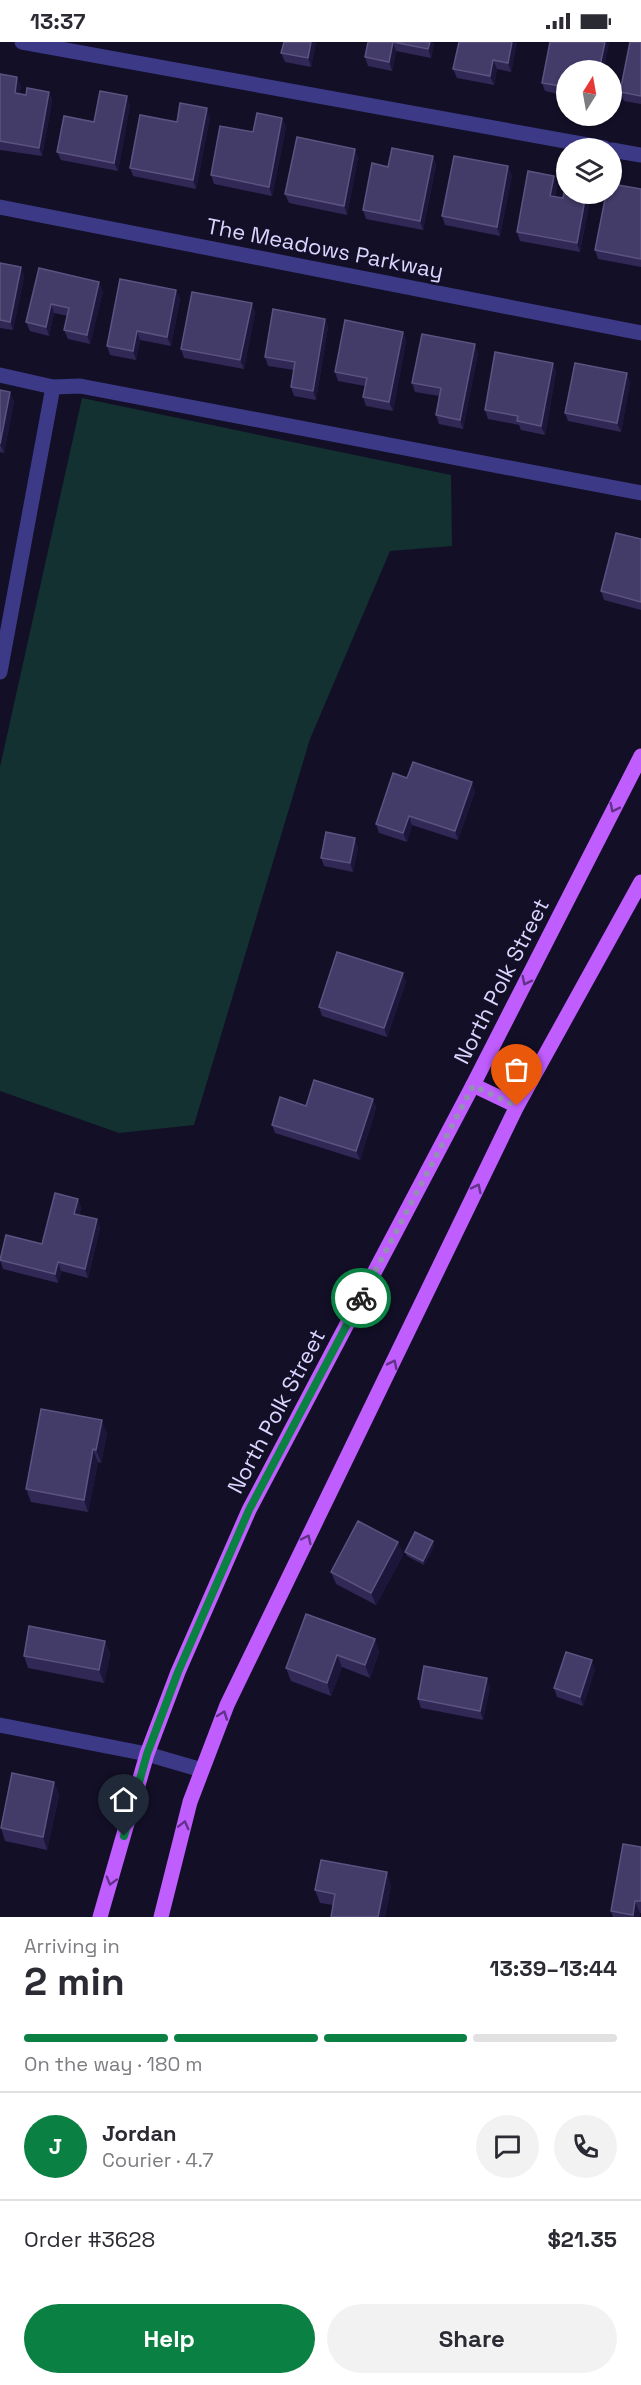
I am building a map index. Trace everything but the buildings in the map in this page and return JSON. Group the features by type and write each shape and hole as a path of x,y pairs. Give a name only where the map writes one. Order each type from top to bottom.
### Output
{"main road":[{"name":"North Polk Street","path":"100,1917 147,1754 178,1672 249,1510 473,1086 641,756"},
{"path":"161,1917 190,1802 227,1705 517,1106 641,882"},
{"path":"473,1086 517,1106"}],"street":[{"path":"22,42 556,139"},
{"path":"622,152 641,155"},
{"name":"The Meadows Parkway","path":"0,207 641,333"},
{"path":"0,375 52,387 80,386 641,493"},
{"path":"0,672 52,387"},
{"path":"0,1725 147,1754 202,1770"}],"green space":[{"path":"82,398 451,475 452,546 390,551 310,739 194,1125 119,1133 0,1091 0,767"}],"way so far":[{"path":"361,1298 473,1086 517,1106"}],"route":[{"path":"124,1836 147,1754 178,1672 249,1510 361,1298"}]}
